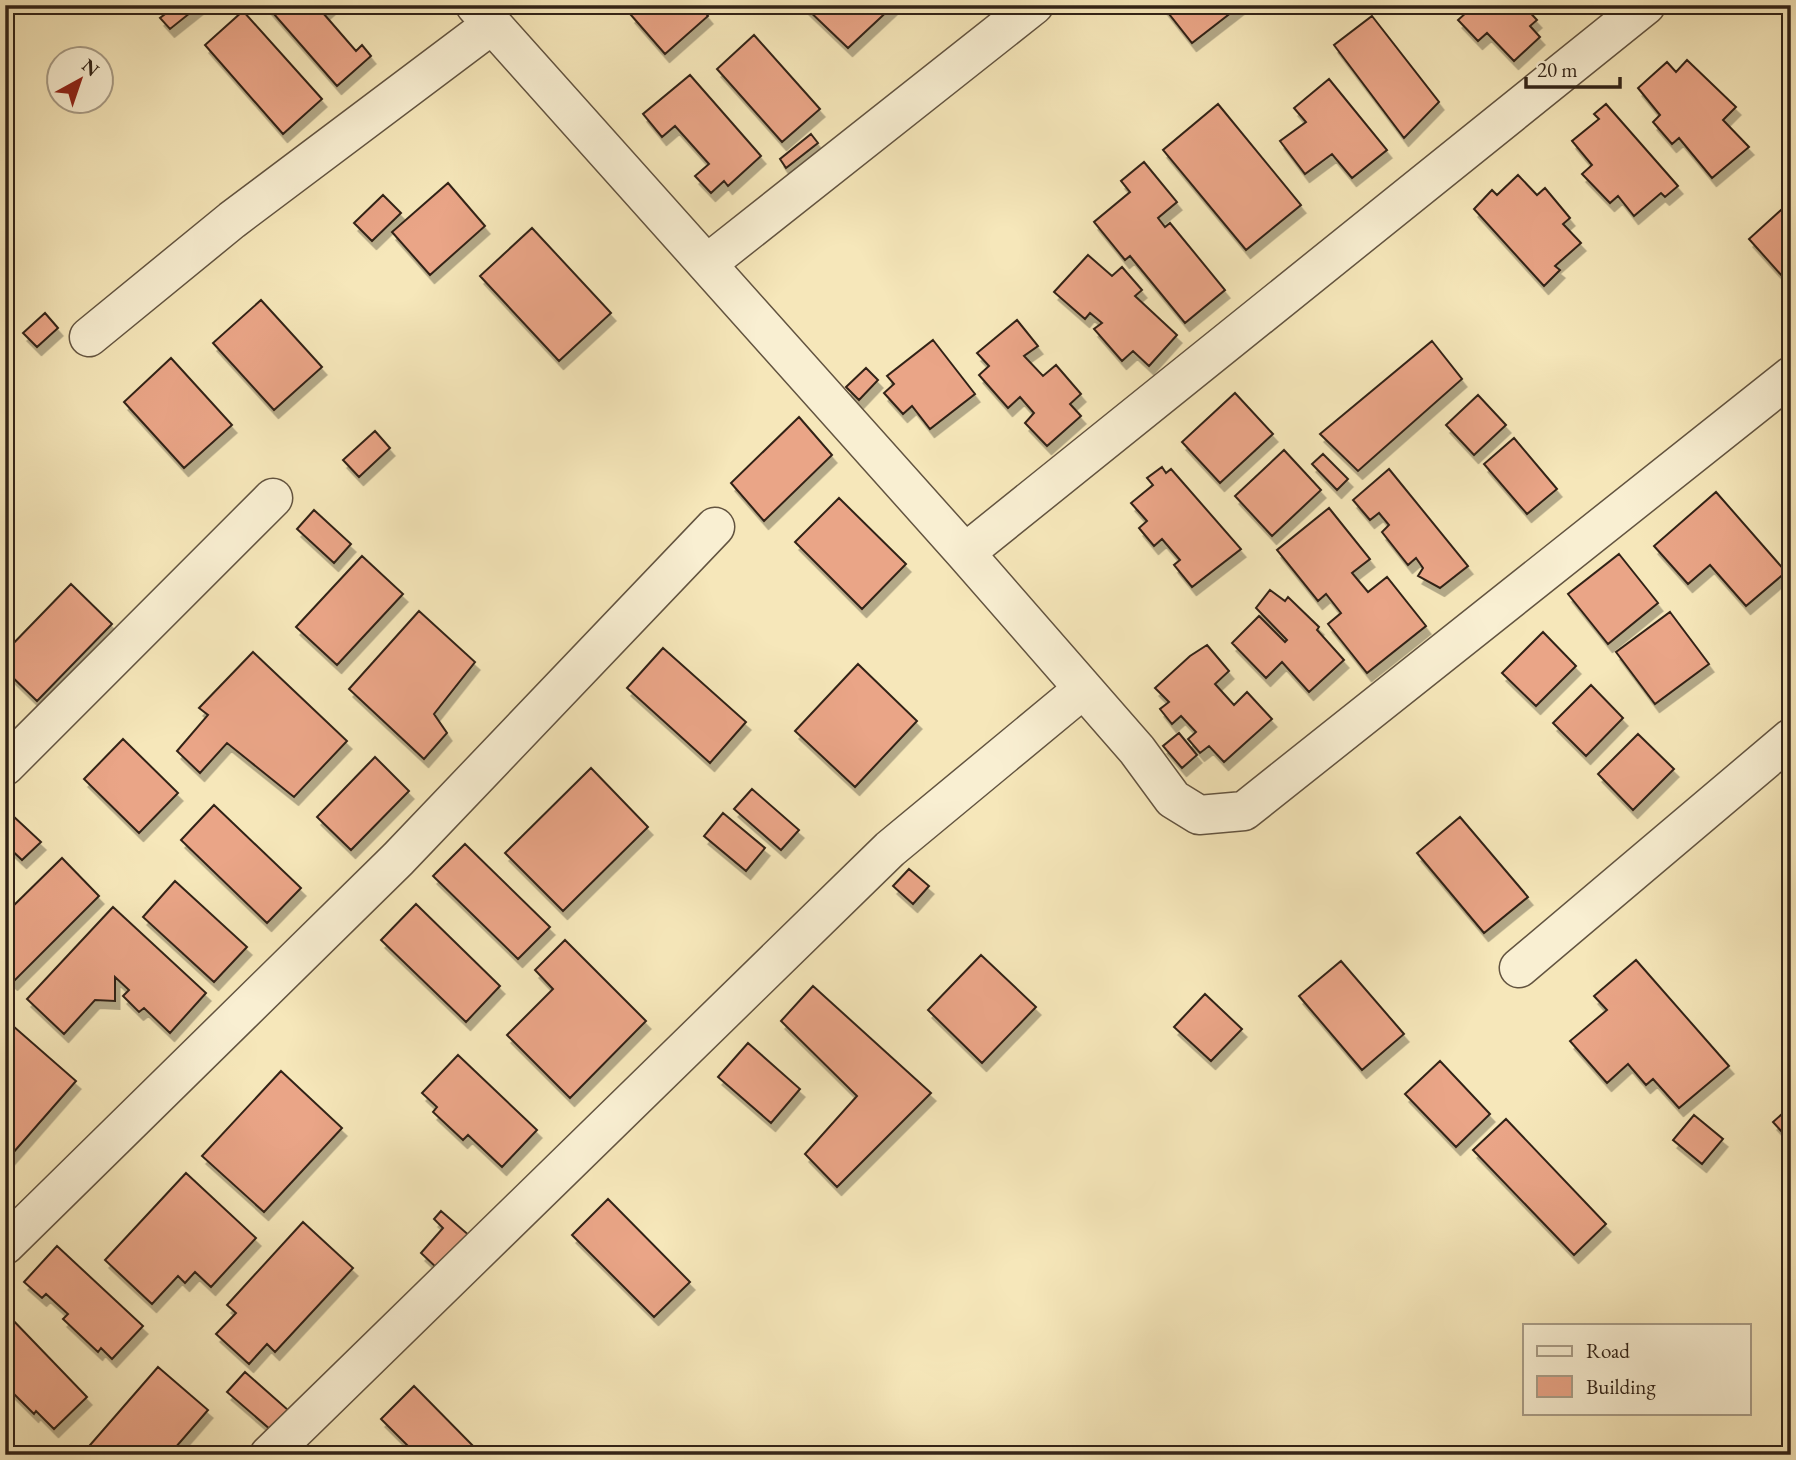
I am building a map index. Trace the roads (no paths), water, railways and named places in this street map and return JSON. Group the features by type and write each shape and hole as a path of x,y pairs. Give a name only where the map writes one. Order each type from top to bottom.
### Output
{"street":[{"path":"708,263 1034,5"},
{"path":"965,553 1646,5"},
{"path":"89,337 482,16 708,263 965,553 1137,750 1173,799 1199,816 1244,811 1791,376"},
{"path":"5,766 273,498"},
{"path":"5,1245 398,859 715,527"},
{"path":"269,1455 890,849 1082,690"},
{"path":"1519,968 1791,737"}]}
